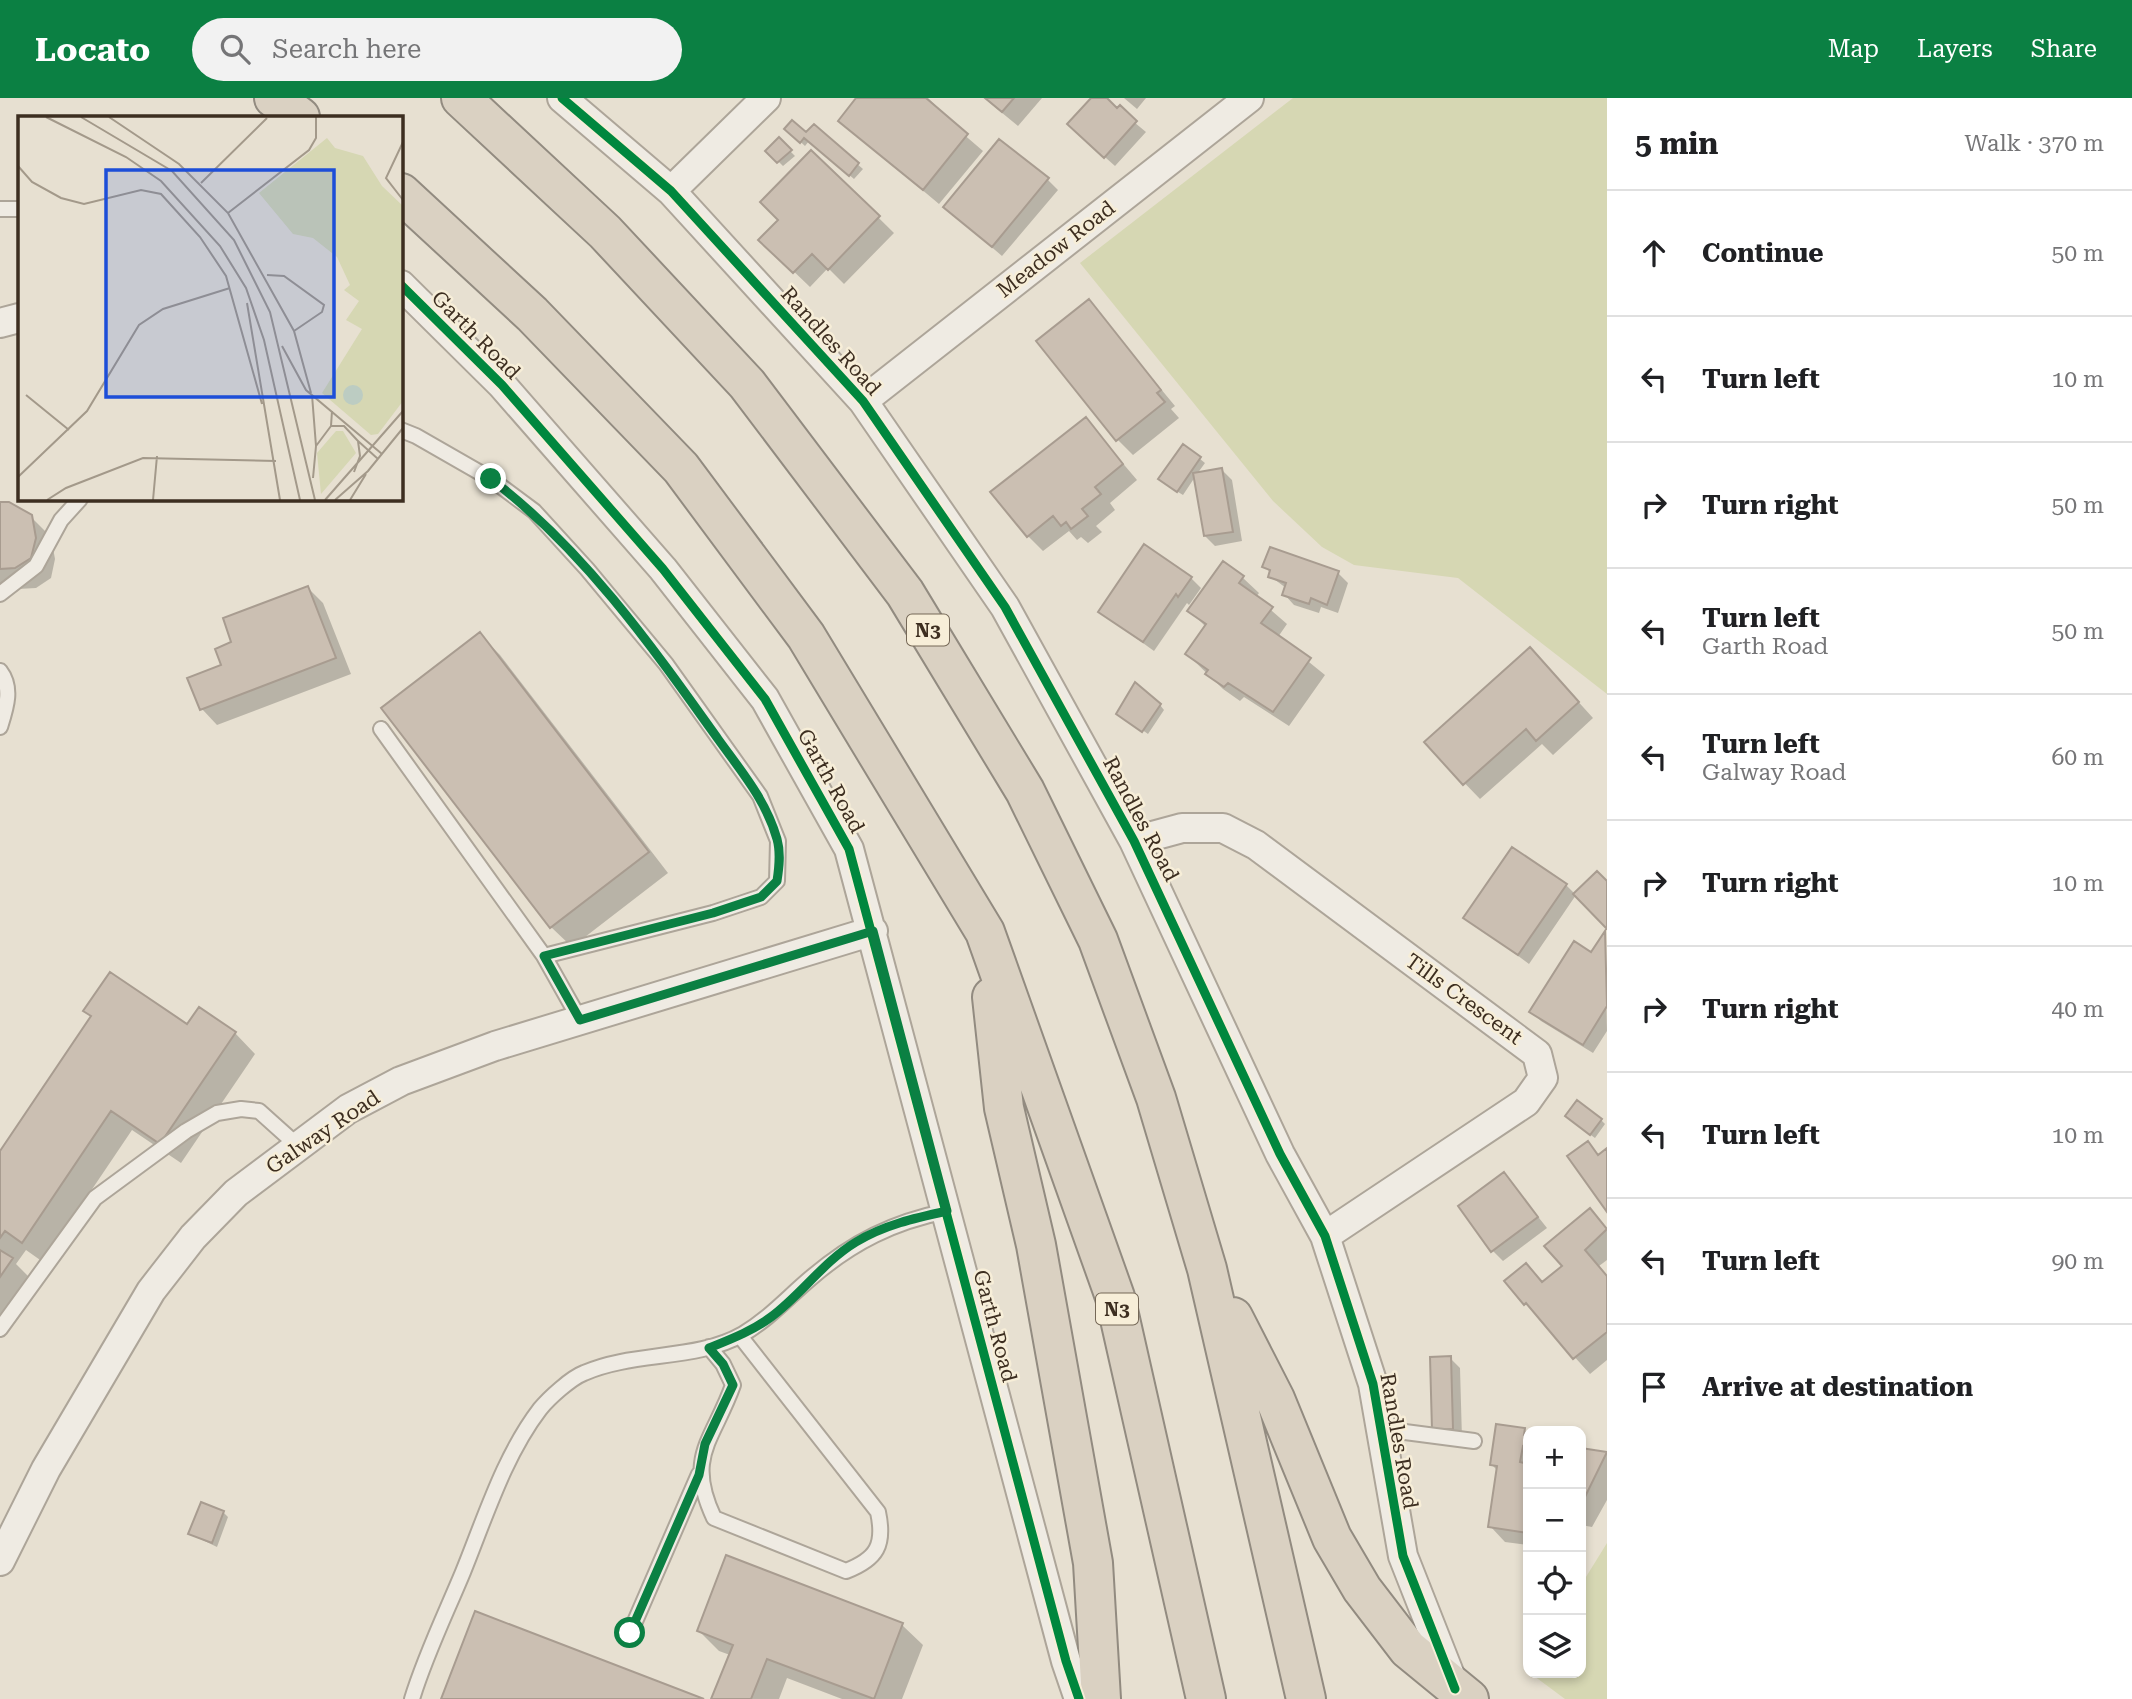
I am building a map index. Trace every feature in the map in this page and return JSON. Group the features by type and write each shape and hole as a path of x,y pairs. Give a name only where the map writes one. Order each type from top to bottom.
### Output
{"highway":[{"path":"274,98 299,116"},
{"name":"N3","path":"461,98 605,232 747,384 905,593 1025,791 1098,940 1156,1098 1207,1269 1306,1699"},
{"name":"N3","path":"402,194 532,314 681,468 806,636 985,932 1115,1297 1206,1699"},
{"path":"985,932 1004,1108 1036,1245 1093,1563 1101,1699"},
{"path":"1207,1269 1275,1399 1332,1538 1362,1590 1408,1649 1459,1696"}],"street":[{"name":"Randles Road","path":"562,98 671,191 863,401 1005,607 1134,841 1280,1154 1325,1236 1373,1384 1391,1501 1403,1556 1459,1696"},
{"path":"671,191 766,98"},
{"name":"Meadow Road","path":"863,401 1249,98"},
{"name":"Garth Road","path":"402,286 511,396 663,569 765,699 849,849 1066,1661 1079,1699"},
{"path":"0,323 18,318"},
{"name":"Tills Crescent","path":"1134,841 1182,828 1223,828 1256,845 1537,1054 1543,1078 1526,1102 1325,1236"},
{"name":"Galway Road","path":"3,1549 46,1469 151,1291 193,1237 236,1193 348,1109 401,1081 495,1046 873,931"}],"lane":[{"path":"0,209 18,209"},
{"path":"402,430 491,479 534,511 587,569 666,664 760,796 778,841 777,881 761,897 713,913 544,956"},
{"path":"0,594 36,566 61,520 79,500"},
{"path":"0,671 6,679 8,693 0,727"},
{"path":"381,729 544,956 580,1020"},
{"path":"0,1329 94,1198 186,1131 217,1113 241,1109 259,1111 298,1146"},
{"path":"412,1699 493,1497 516,1448 541,1408 582,1373 633,1358 709,1348 740,1336 773,1315 809,1279 856,1243 907,1219 947,1211"},
{"path":"699,1475 714,1518 846,1572 875,1553 883,1534 878,1512 863,1490 740,1336"},
{"path":"630,1633 699,1475 705,1444 733,1385 723,1364 709,1348"},
{"path":"1382,1429 1474,1441"}],"green space":[{"path":"1293,98 1607,98 1607,694 1458,578 1354,565 1322,547 1273,501 1080,263"},
{"path":"1607,1543 1607,1699 1565,1699 1537,1678 1586,1678 1586,1577"}],"building":[{"path":"856,98 926,98 968,134 923,190 838,121"},
{"path":"985,98 1014,98 1002,112"},
{"path":"1091,98 1107,98 1117,108 1120,105 1137,121 1104,158 1067,124"},
{"path":"792,120 806,132 814,124 859,163 849,176 804,138 800,143 784,129"},
{"path":"779,137 792,150 777,163 765,151"},
{"path":"999,139 1049,178 992,247 943,207"},
{"path":"811,150 880,216 828,270 812,254 793,273 758,240 778,220 760,202"},
{"path":"1089,299 1161,390 1157,393 1165,402 1116,441 1036,341"},
{"path":"1086,417 1123,464 1095,487 1101,494 1082,509 1088,516 1071,529 1066,522 1061,526 1053,516 1027,537 990,492"},
{"path":"1183,444 1201,457 1177,492 1158,479"},
{"path":"1222,468 1233,532 1204,536 1193,473"},
{"path":"0,502 9,502 32,515 36,538 31,558 15,568 0,569"},
{"path":"1144,544 1192,577 1178,597 1176,594 1143,642 1098,612"},
{"path":"1270,547 1339,571 1327,605 1311,598 1309,604 1282,595 1286,583 1268,577 1270,570 1262,567"},
{"path":"1223,561 1244,576 1239,583 1273,607 1261,623 1311,658 1273,712 1228,683 1224,687 1205,674 1208,670 1185,654 1206,624 1187,611"},
{"path":"308,586 336,658 200,710 187,678 221,665 215,649 231,642 223,618"},
{"path":"480,632 649,852 550,928 381,708"},
{"path":"1530,647 1579,702 1536,741 1526,729 1463,785 1424,742"},
{"path":"1135,682 1161,704 1142,732 1116,714"},
{"path":"1512,847 1567,884 1518,955 1463,918"},
{"path":"1597,871 1607,881 1607,929 1573,894"},
{"path":"1605,931 1607,1006 1583,1045 1529,1012 1574,941 1591,952"},
{"path":"110,972 187,1024 199,1007 236,1032 160,1144 111,1111 22,1243 5,1231 0,1238 0,1151 91,1016 83,1011"},
{"path":"1577,1100 1602,1119 1590,1135 1565,1116"},
{"path":"1588,1141 1598,1155 1607,1148 1607,1212 1567,1156"},
{"path":"1504,1172 1538,1217 1491,1252 1458,1206"},
{"path":"1590,1208 1607,1229 1585,1250 1607,1276 1607,1332 1573,1359 1504,1281 1526,1263 1542,1282 1562,1266 1544,1246"},
{"path":"0,1250 13,1258 0,1277"},
{"path":"1451,1356 1453,1429 1432,1430 1430,1357"},
{"path":"1496,1424 1523,1428 1520,1462 1523,1463 1523,1532 1488,1527 1497,1466 1490,1465"},
{"path":"1586,1449 1607,1452 1586,1495"},
{"path":"201,1502 224,1511 212,1543 188,1534"},
{"path":"726,1555 903,1623 874,1699 767,1659 751,1699 711,1699 733,1645 697,1631"},
{"path":"475,1611 704,1699 441,1699"}],"cycle path":[{"path":"562,98 671,191 863,401 1005,607 1134,841 1280,1154 1325,1236 1373,1384 1403,1556 1455,1689"},
{"path":"402,286 502,385 663,569 765,699 849,849 1066,1661 1079,1699"}],"route":[{"path":"491,479 534,511 587,569 666,664 760,796 778,841 780,862 777,881 761,897 713,913 544,956 580,1020 873,931 947,1211 907,1219 856,1243 809,1279 773,1315 740,1336 709,1348 723,1364 733,1385 705,1444 699,1475 630,1633"}]}
